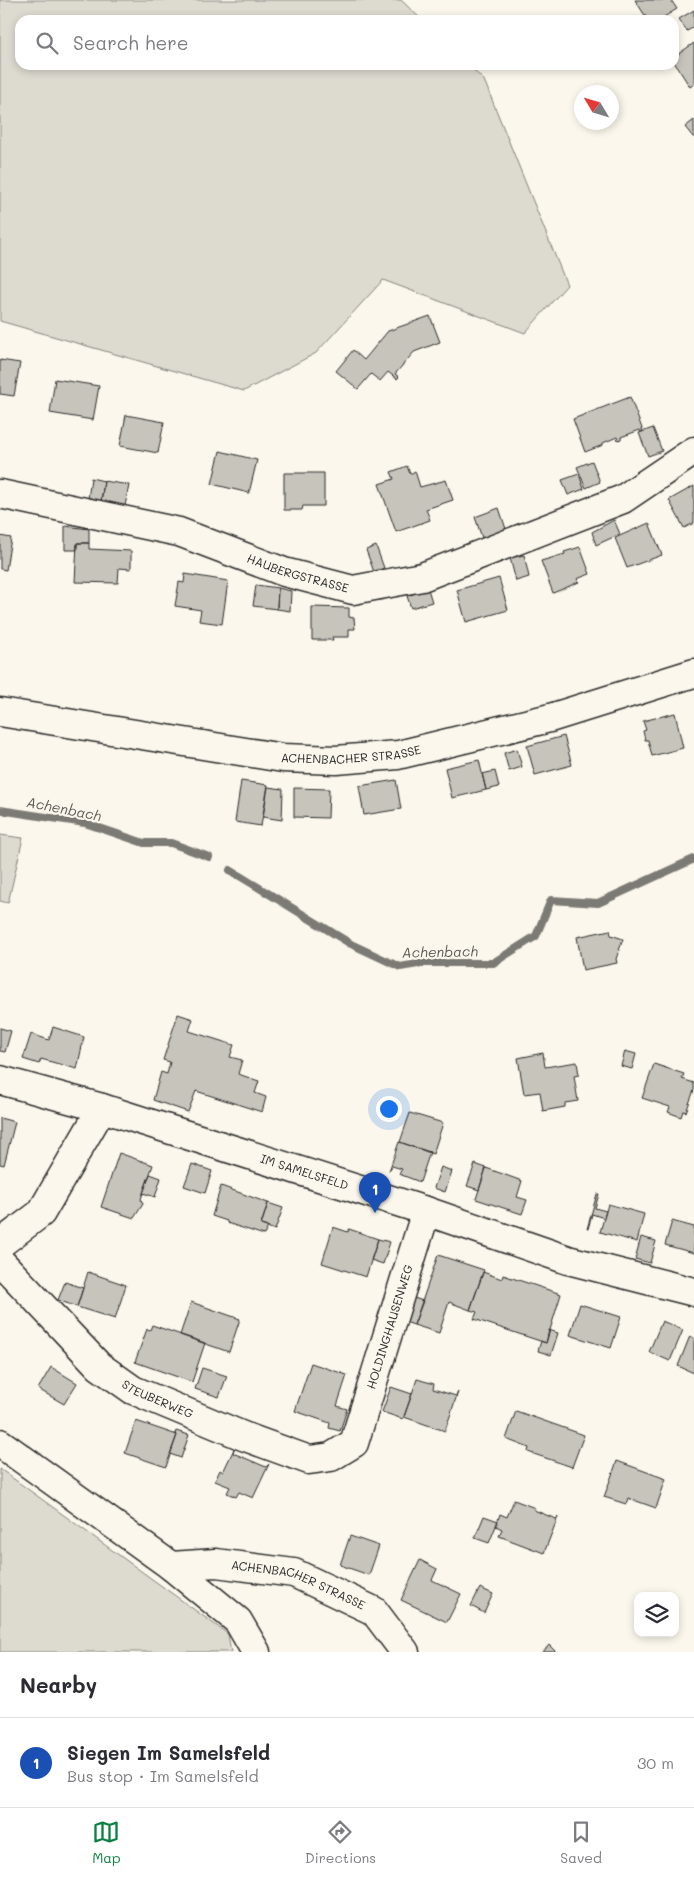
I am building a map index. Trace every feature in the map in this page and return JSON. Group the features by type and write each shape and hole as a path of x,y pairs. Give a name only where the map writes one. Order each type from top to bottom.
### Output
{"street":[{"name":"HAUBERGSTRASSE","path":"0,494 179,532 284,572 353,590 422,577 623,499 694,451"},
{"name":"ACHENBACHER STRASSE","path":"0,712 283,758 336,760 398,755 550,718 694,673"},
{"name":"IM SAMELSFELD","path":"0,1080 102,1108 426,1211 568,1260 694,1292"},
{"path":"0,1244 41,1213 102,1108"},
{"name":"HOLDINGHAUSENWEG","path":"354,1443 426,1211"},
{"name":"STEUBERWEG","path":"0,1261 99,1366 133,1390 243,1436 309,1460 331,1457 354,1443"},
{"path":"2,1444 171,1566 238,1621 256,1652"},
{"name":"ACHENBACHER STRASSE","path":"171,1566 216,1563 294,1573 374,1611 405,1652"}],"shaded area":[{"path":"0,0 401,0 417,15 15,15 15,70 473,70 484,80 567,285 525,333 383,280 316,353 244,391 0,321"},
{"path":"0,835 23,838 8,903 0,901"},
{"path":"0,1469 228,1634 231,1652 0,1652"}],"building":[{"path":"635,0 671,0 677,9 667,15 645,15"},
{"path":"694,10 694,27 687,31 679,19"},
{"path":"694,43 694,84 690,87 679,70 679,54"},
{"path":"694,120 694,137 693,137 685,127"},
{"path":"430,316 440,342 414,352 395,374 399,377 397,379 388,372 380,381 371,374 358,389 336,371 353,350 364,360 388,331"},
{"path":"0,360 20,363 14,396 0,394"},
{"path":"55,379 99,386 93,420 50,413"},
{"path":"630,397 643,431 641,432 640,430 618,440 617,437 585,452 573,419"},
{"path":"126,415 164,422 158,453 120,446"},
{"path":"653,428 662,451 648,456 639,433"},
{"path":"220,451 257,460 249,493 212,484"},
{"path":"592,461 600,482 586,488 577,467"},
{"path":"407,466 410,474 415,471 420,487 446,480 453,500 426,509 430,520 396,532 379,484 394,479 391,472"},
{"path":"284,473 324,473 324,506 303,506 302,510 284,510"},
{"path":"579,474 584,489 568,495 562,480"},
{"path":"91,478 104,481 101,502 88,499"},
{"path":"104,481 129,485 125,506 101,502"},
{"path":"694,486 694,523 684,528 669,500"},
{"path":"499,508 506,529 482,538 475,517"},
{"path":"614,520 620,534 596,545 592,532"},
{"path":"649,523 662,555 627,568 615,538"},
{"path":"65,526 89,529 89,543 77,543 77,550 65,550"},
{"path":"0,536 11,538 6,570 0,569"},
{"path":"77,543 89,543 89,549 131,551 131,569 119,568 118,583 75,582"},
{"path":"376,546 384,568 374,572 366,550"},
{"path":"580,547 590,574 577,579 579,582 553,593 541,561 565,554 564,552"},
{"path":"524,555 529,577 516,581 510,558"},
{"path":"185,574 228,581 222,624 199,621 201,610 175,606 179,582 184,583"},
{"path":"499,578 508,610 466,622 457,590"},
{"path":"256,585 278,588 277,609 253,606"},
{"path":"278,588 291,591 290,611 277,609"},
{"path":"428,589 432,602 411,608 407,596"},
{"path":"312,607 349,608 349,617 354,618 355,629 349,629 349,637 332,637 333,640 312,640"},
{"path":"675,713 683,748 652,756 648,740 645,740 643,731 646,730 643,721"},
{"path":"564,736 572,765 535,775 527,746"},
{"path":"517,749 522,767 509,771 504,753"},
{"path":"479,760 486,790 452,798 445,768"},
{"path":"495,771 499,787 486,790 482,774"},
{"path":"396,780 401,809 364,815 359,786"},
{"path":"241,781 268,785 261,826 235,822"},
{"path":"268,787 283,789 282,820 263,817"},
{"path":"294,788 329,789 328,818 294,817"},
{"path":"610,930 611,935 623,939 616,959 617,963 583,970 577,937"},
{"path":"178,1014 193,1019 189,1031 234,1045 230,1057 242,1060 238,1074 259,1081 255,1093 266,1097 262,1112 196,1091 188,1112 153,1100 161,1072 167,1074 170,1062 163,1060"},
{"path":"53,1027 84,1037 77,1069 41,1059 39,1064 23,1059 31,1034 49,1040"},
{"path":"0,1028 11,1031 5,1052 0,1051"},
{"path":"625,1051 636,1054 632,1069 621,1066"},
{"path":"543,1053 545,1067 577,1062 579,1075 574,1076 578,1101 565,1103 565,1107 543,1111 540,1092 524,1094 518,1058"},
{"path":"654,1064 684,1074 682,1079 694,1083 694,1090 686,1112 683,1111 681,1117 668,1112 670,1107 642,1098"},
{"path":"410,1113 443,1123 433,1154 400,1142"},
{"path":"0,1118 15,1122 4,1165 0,1164"},
{"path":"399,1142 430,1152 420,1182 399,1174 402,1169 392,1166 389,1171"},
{"path":"119,1153 153,1165 141,1199 143,1204 134,1218 101,1207"},
{"path":"192,1164 212,1171 205,1193 184,1186"},
{"path":"475,1164 486,1168 479,1190 467,1186"},
{"path":"441,1167 452,1171 445,1192 434,1188"},
{"path":"486,1168 522,1181 517,1197 527,1200 522,1214 476,1199"},
{"path":"150,1174 161,1178 155,1197 143,1193"},
{"path":"221,1186 268,1203 261,1225 268,1227 264,1235 212,1216"},
{"path":"597,1194 599,1194 595,1208 606,1211 604,1218 592,1214 587,1229"},
{"path":"268,1203 283,1208 275,1230 261,1225"},
{"path":"608,1204 644,1214 637,1242 600,1232"},
{"path":"672,1221 694,1227 694,1253 665,1245"},
{"path":"333,1227 348,1232 349,1229 378,1239 366,1277 322,1263"},
{"path":"641,1237 656,1241 650,1263 635,1259"},
{"path":"378,1239 390,1242 383,1264 371,1260"},
{"path":"438,1255 484,1270 470,1310 449,1302 439,1333 414,1325"},
{"path":"88,1272 126,1285 115,1319 77,1307"},
{"path":"483,1272 502,1279 503,1275 561,1294 546,1343 474,1319 477,1312 470,1310"},
{"path":"65,1282 83,1288 77,1307 58,1300"},
{"path":"411,1297 423,1301 414,1325 402,1321"},
{"path":"191,1302 240,1319 229,1352 180,1335"},
{"path":"580,1304 621,1317 611,1348 570,1335"},
{"path":"662,1321 683,1330 670,1361 649,1352"},
{"path":"152,1325 205,1343 192,1382 135,1362 147,1329 150,1330"},
{"path":"549,1330 558,1333 551,1355 538,1351 541,1341 546,1343"},
{"path":"690,1336 694,1338 694,1373 678,1366"},
{"path":"311,1363 347,1375 337,1406 347,1409 340,1431 329,1428 330,1423 295,1411"},
{"path":"51,1367 77,1383 64,1404 38,1389"},
{"path":"202,1368 227,1376 219,1397 195,1389"},
{"path":"417,1379 434,1384 433,1389 456,1396 458,1392 445,1431 404,1417"},
{"path":"391,1387 412,1394 403,1419 382,1412"},
{"path":"516,1411 584,1435 572,1467 528,1452 529,1448 506,1439"},
{"path":"136,1421 177,1435 166,1467 125,1453"},
{"path":"176,1431 189,1435 181,1458 170,1454 177,1435 175,1434"},
{"path":"234,1449 233,1453 266,1467 269,1464 253,1498 239,1492 236,1497 227,1493 230,1487 215,1481 220,1470 223,1472"},
{"path":"617,1461 666,1479 656,1508 628,1498 626,1504 604,1497"},
{"path":"514,1500 556,1519 558,1517 544,1553 499,1536 502,1529 496,1526 500,1514 507,1517"},
{"path":"484,1516 498,1521 489,1543 475,1538"},
{"path":"350,1536 379,1546 369,1575 340,1565"},
{"path":"420,1560 437,1569 432,1580 461,1594 447,1622 401,1600"},
{"path":"480,1588 493,1594 484,1613 471,1606"},
{"path":"549,1645 556,1652 543,1652"}],"waterway":[{"name":"Achenbach","path":"0,810 85,823 144,843 171,843 209,857"},
{"name":"Achenbach","path":"230,870 351,944 400,967 424,963 493,963 536,936 551,900 598,903 694,859"}],"place":[{"name":"Siegen Im Samelsfeld","path":"375,1213"}]}
